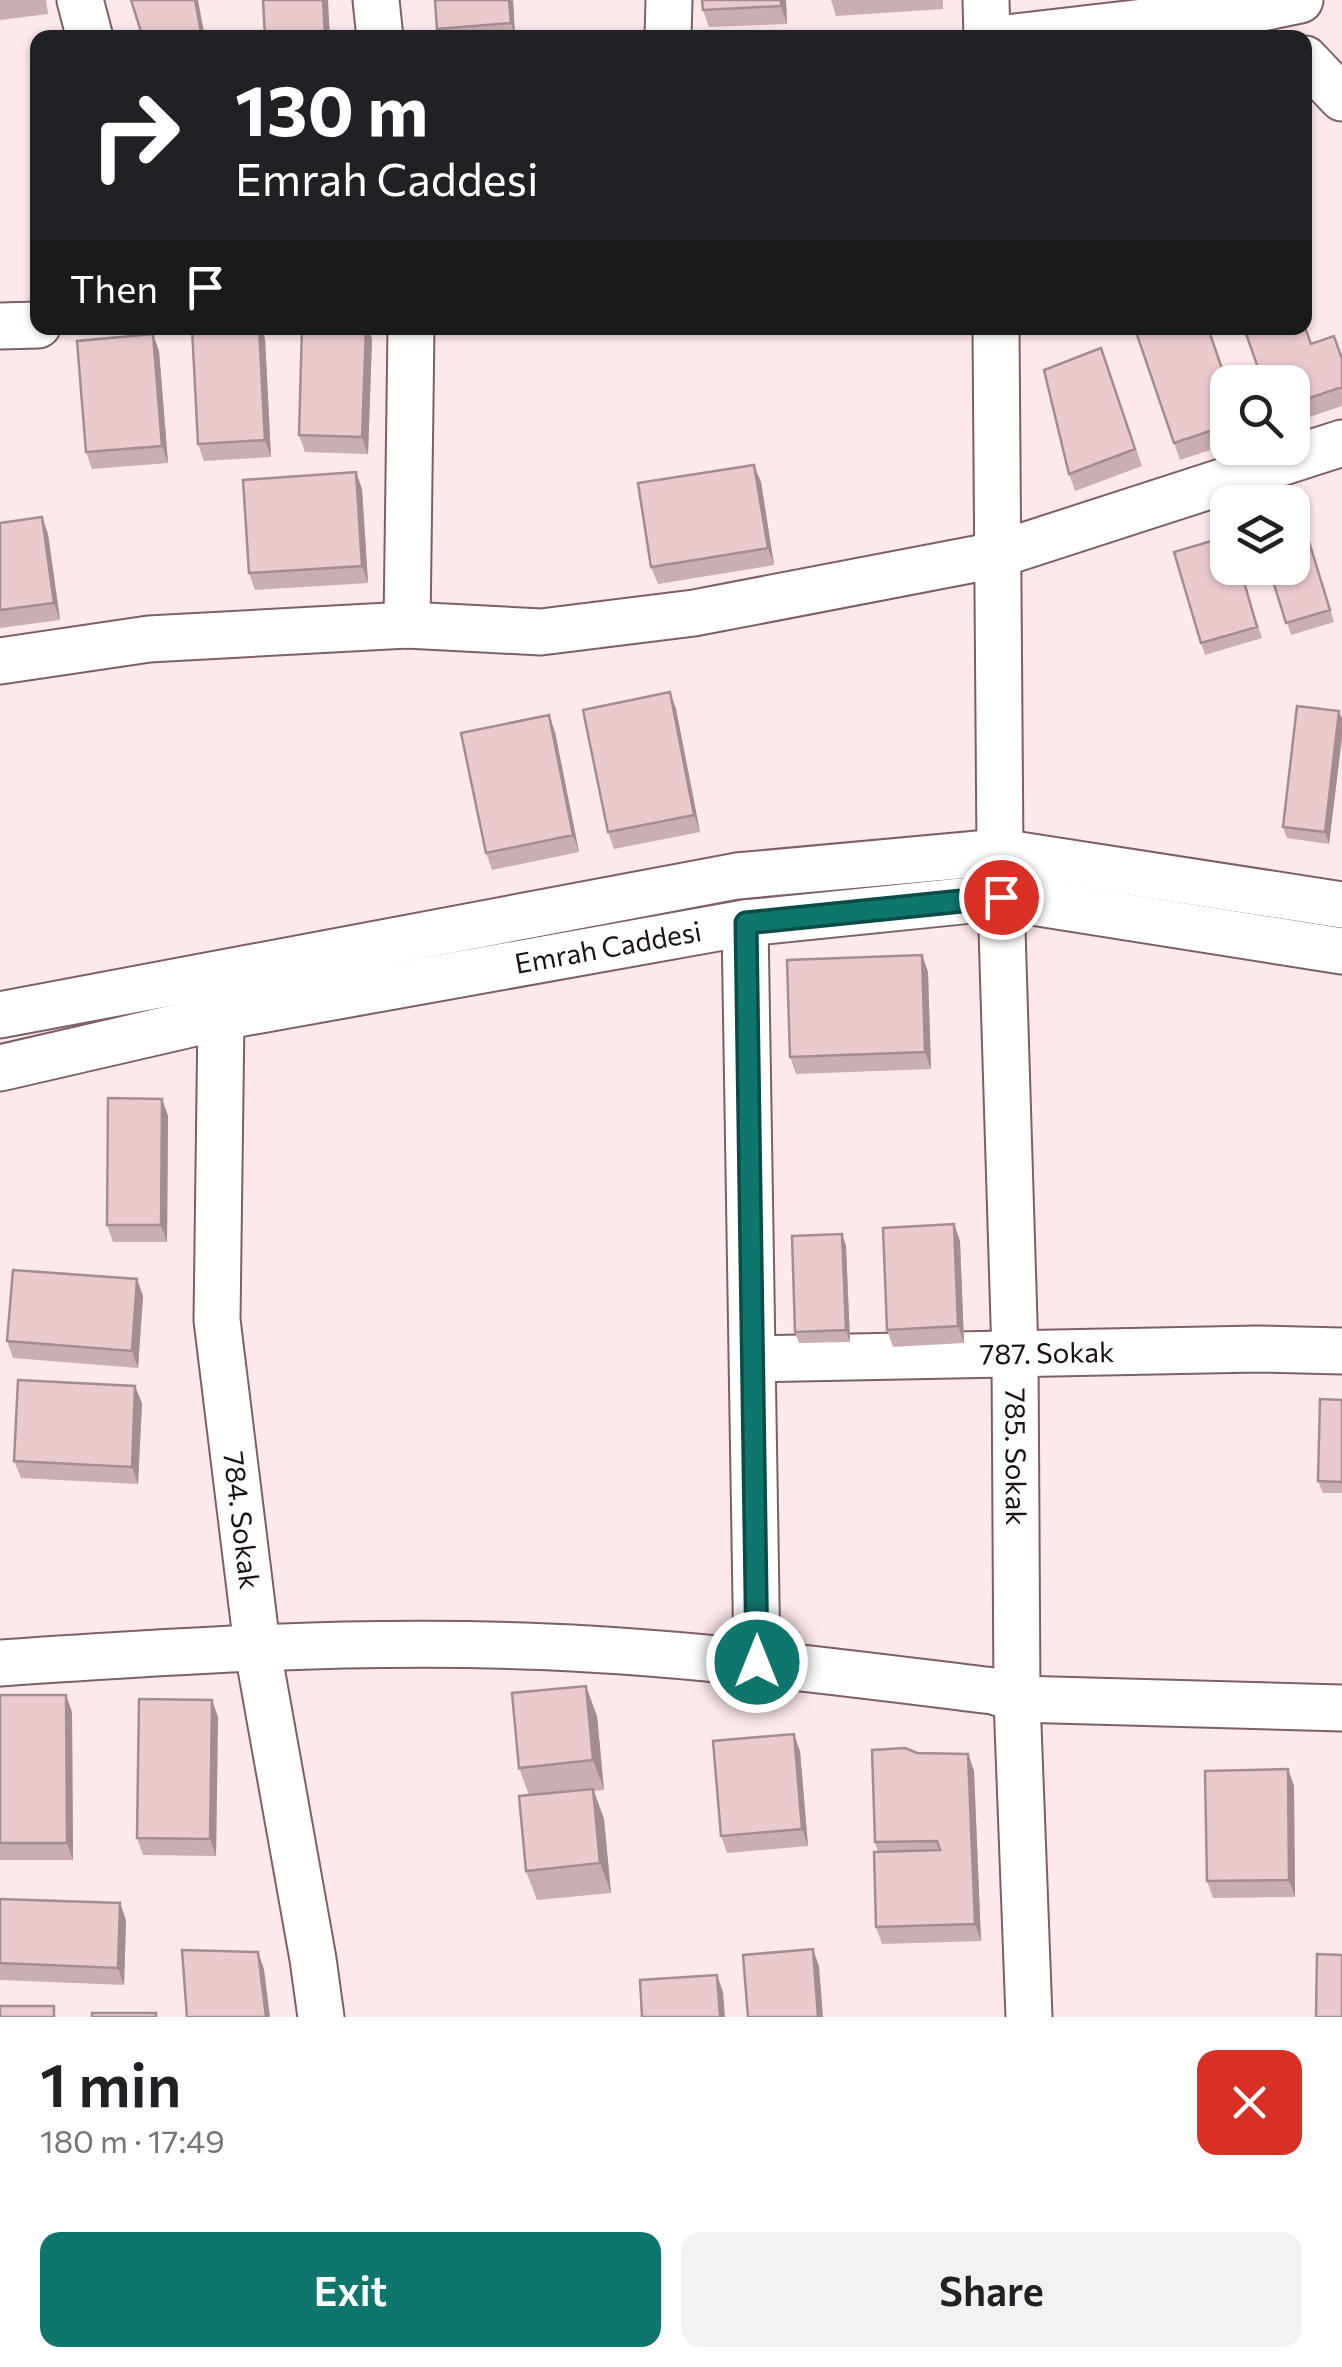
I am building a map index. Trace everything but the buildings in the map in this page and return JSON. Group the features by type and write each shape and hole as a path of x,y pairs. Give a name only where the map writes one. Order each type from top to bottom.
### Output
{"street":[{"path":"80,0 88,30"},
{"path":"376,0 379,30"},
{"path":"668,30 669,0"},
{"path":"986,0 987,30"},
{"path":"1106,30 1280,16"},
{"path":"1312,66 1342,98"},
{"path":"0,326 30,324"},
{"path":"406,625 411,335"},
{"path":"996,335 1000,852"},
{"path":"0,661 149,639 406,625 541,632 694,613 996,554 1342,443"},
{"name":"Emrah Caddesi","path":"0,1015 737,876 1000,852 1342,906"},
{"name":"Emrah Caddesi","path":"0,1068 221,1017 746,923 1001,897 1342,951"},
{"name":"785. Sokak","path":"1001,897 1015,1354 1017,1699 1030,2017"},
{"path":"746,923 757,1662"},
{"name":"784. Sokak","path":"221,1017 218,1320 257,1646 321,2017"},
{"name":"787. Sokak","path":"754,1359 1258,1349 1342,1351"},
{"path":"0,1663 257,1646 524,1646 757,1662 993,1691 1017,1699 1342,1708"}],"route":[{"path":"757,1662 746,923 1001,897"}]}
